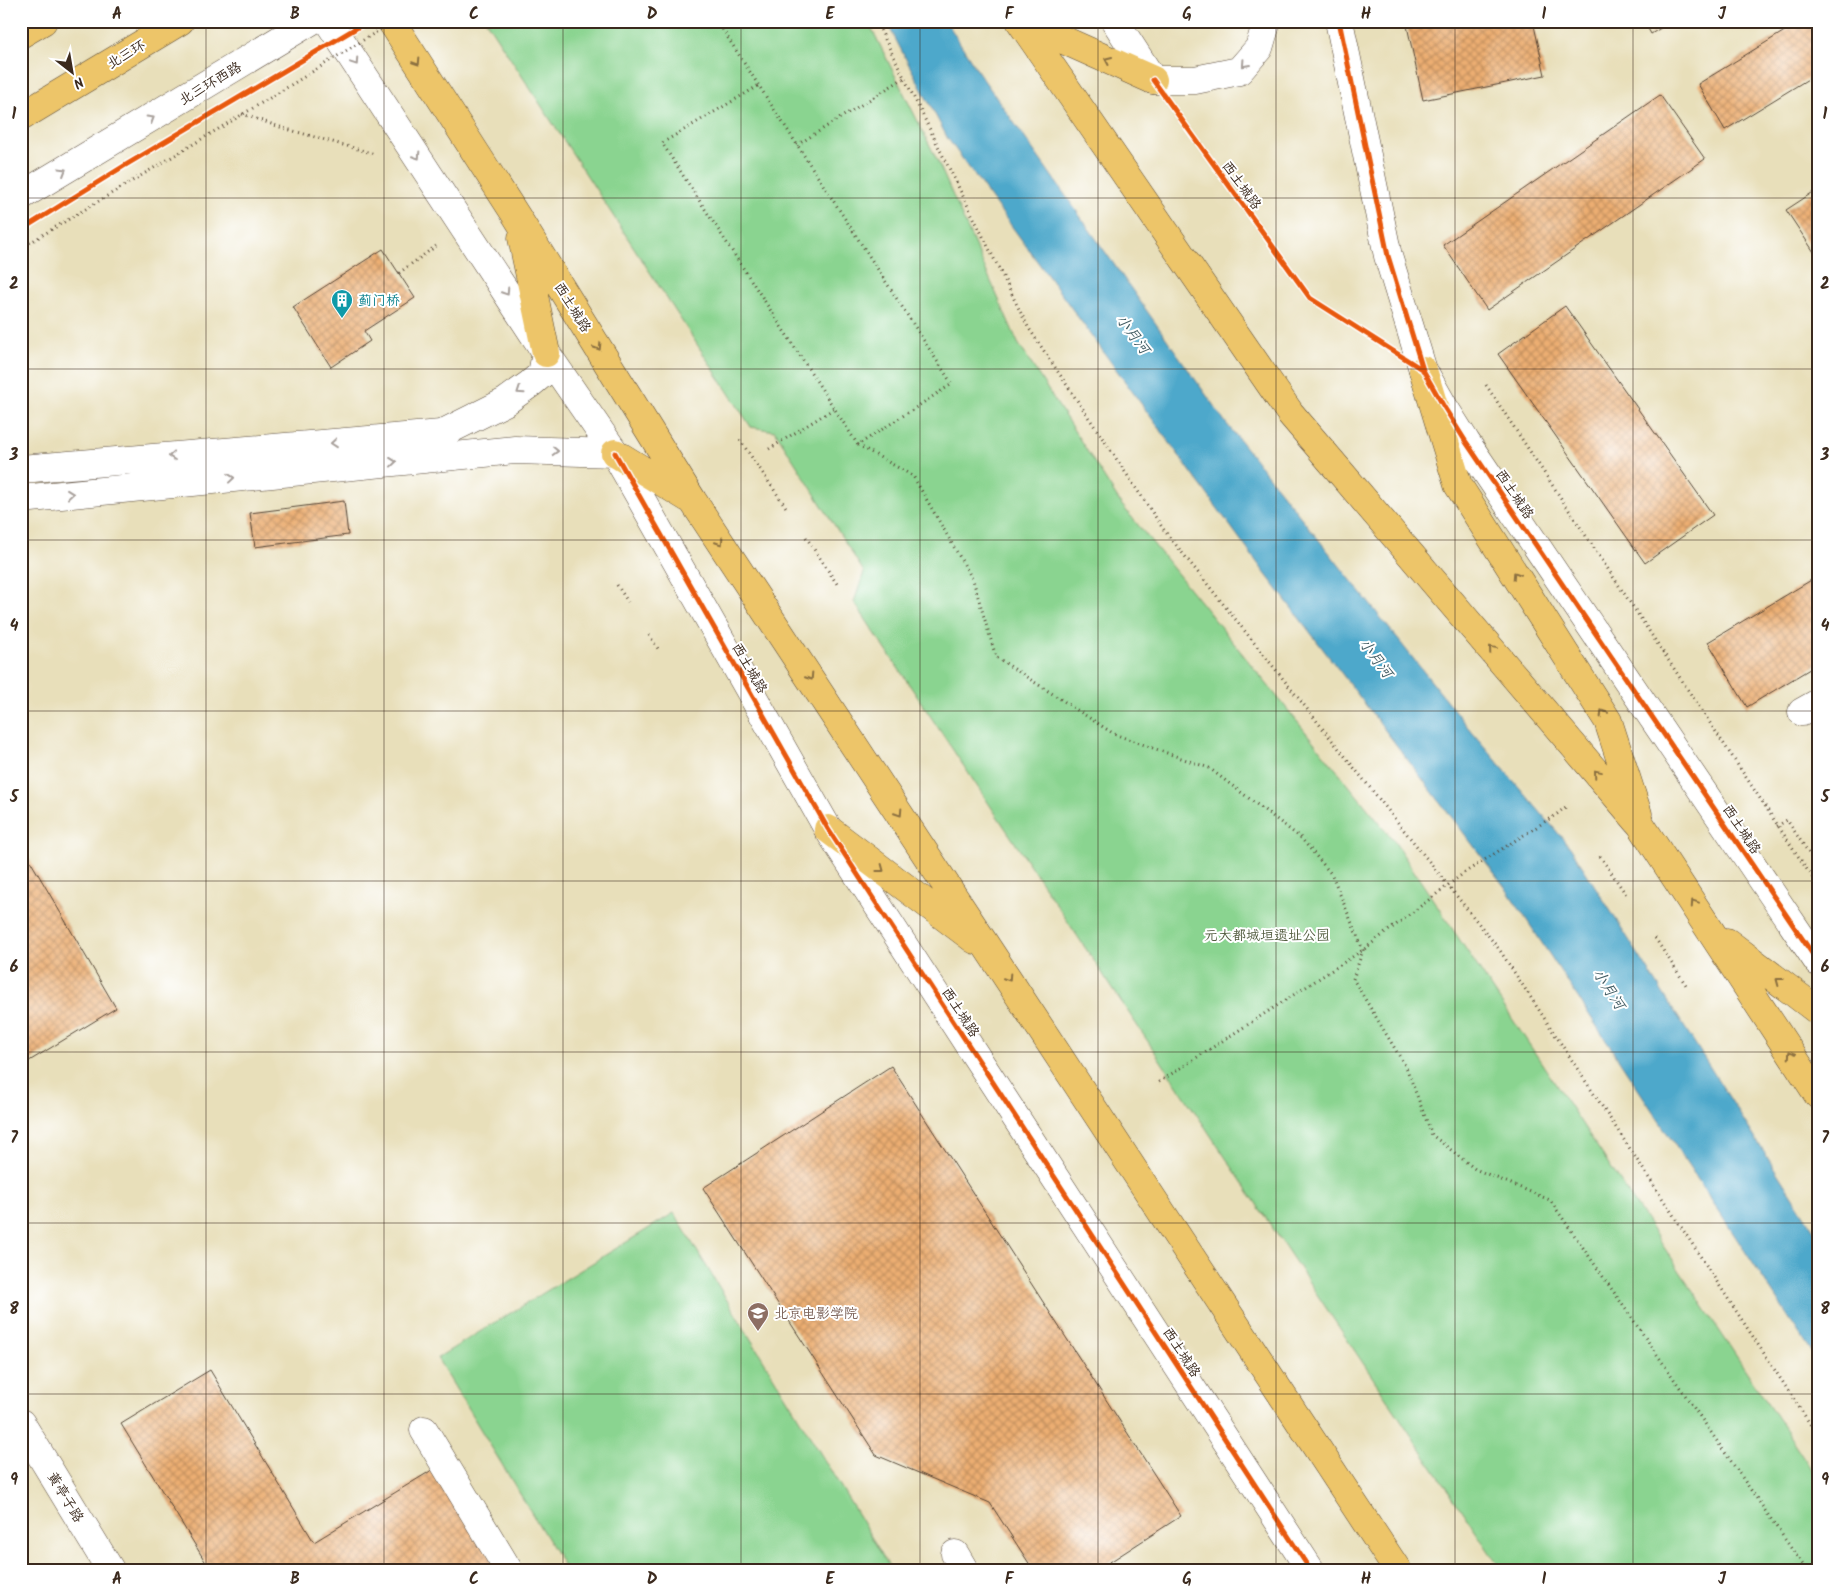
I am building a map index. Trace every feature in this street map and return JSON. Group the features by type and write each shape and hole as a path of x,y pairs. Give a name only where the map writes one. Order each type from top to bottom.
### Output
{"highway":[{"name":"北三环","path":"21,117 180,21"},
{"name":"西土城路","path":"392,21 517,217 693,501 1398,1571"},
{"path":"1020,21 1152,80"},
{"path":"1020,21 1290,413 1641,824 1818,1095"},
{"path":"517,217 546,353"},
{"path":"1423,370 1458,485 1608,721 1641,824"},
{"path":"615,453 693,501"},
{"path":"828,829 990,951"},
{"path":"1712,930 1818,1011"}],"street":[{"name":"北三环西路","path":"21,196 311,21"},
{"name":"西土城路","path":"328,21 546,353 615,453 828,829 1310,1571"},
{"path":"1115,21 1152,80 1195,80 1239,71 1259,48 1267,21"},
{"name":"西土城路","path":"1339,21 1388,256 1423,370 1466,442 1818,962"},
{"path":"21,469 441,434 505,402 530,384 542,374 546,353"},
{"path":"21,499 515,450 615,453"},
{"name":"黄亭子路","path":"21,1423 111,1571"},
{"path":"424,1430 509,1571"}],"path":[{"path":"21,248 278,93 392,21"},
{"path":"717,21 952,384 858,445"},
{"path":"876,21 1028,327 1164,530 1499,949 1818,1436"},
{"path":"796,145 904,78"},
{"path":"758,86 662,143 858,445 913,476 973,580 996,657 1114,734 1208,768 1302,838 1332,875 1363,950 1353,979 1406,1067 1432,1135 1475,1168 1550,1200 1807,1571"},
{"path":"242,114 283,128 378,155"},
{"path":"399,273 433,249"},
{"path":"1486,385 1818,886"},
{"path":"769,449 835,408"},
{"path":"740,440 788,510"},
{"path":"806,537 838,584"},
{"path":"617,585 628,602"},
{"path":"649,635 659,650"},
{"path":"1159,1082 1363,950 1448,885 1567,806"},
{"path":"1777,826 1787,820 1818,867"},
{"path":"1600,856 1627,896"},
{"path":"1655,938 1688,988"}],"green space":[{"name":"元大都城垣遗址公园","path":"486,21 868,21 939,164 1018,343 1121,504 1394,841 1818,1479 1818,1571 1502,1571 854,602 864,572 775,431 751,427"},
{"path":"674,1213 892,1571 567,1571 437,1358"}],"water":[{"name":"小月河","path":"886,21 946,21 979,73 1226,423 1466,725 1570,847 1818,1237 1818,1362 1505,887 1264,572 948,139"}],"building":[{"path":"1406,21 1533,21 1545,75 1423,100"},
{"path":"1644,21 1672,21 1651,34"},
{"path":"1801,21 1818,21 1818,73 1725,130 1698,84"},
{"path":"1660,95 1705,159 1487,310 1443,245"},
{"path":"1818,189 1818,258 1786,210"},
{"name":"蓟门桥","path":"383,249 415,298 364,331 370,341 331,367 293,307"},
{"path":"1565,306 1713,515 1645,563 1498,354"},
{"path":"344,501 348,535 255,547 250,513"},
{"path":"1818,576 1818,664 1747,707 1708,642"},
{"path":"21,845 116,1008 21,1066"},
{"path":"891,1066 1181,1516 1096,1571 1034,1571 990,1503 876,1455 703,1188"},
{"path":"210,1370 314,1542 437,1467 500,1571 211,1571 121,1424"}],"cycle path":[{"path":"21,230 124,166 368,21"},
{"path":"1339,21 1388,256 1423,370"},
{"path":"1153,80 1310,298 1423,370 1466,442 1818,962"},
{"path":"615,453 828,829 1311,1571"}],"place":[{"name":"蓟门桥","path":"342,319"},
{"name":"北京电影学院","path":"758,1332"}]}
